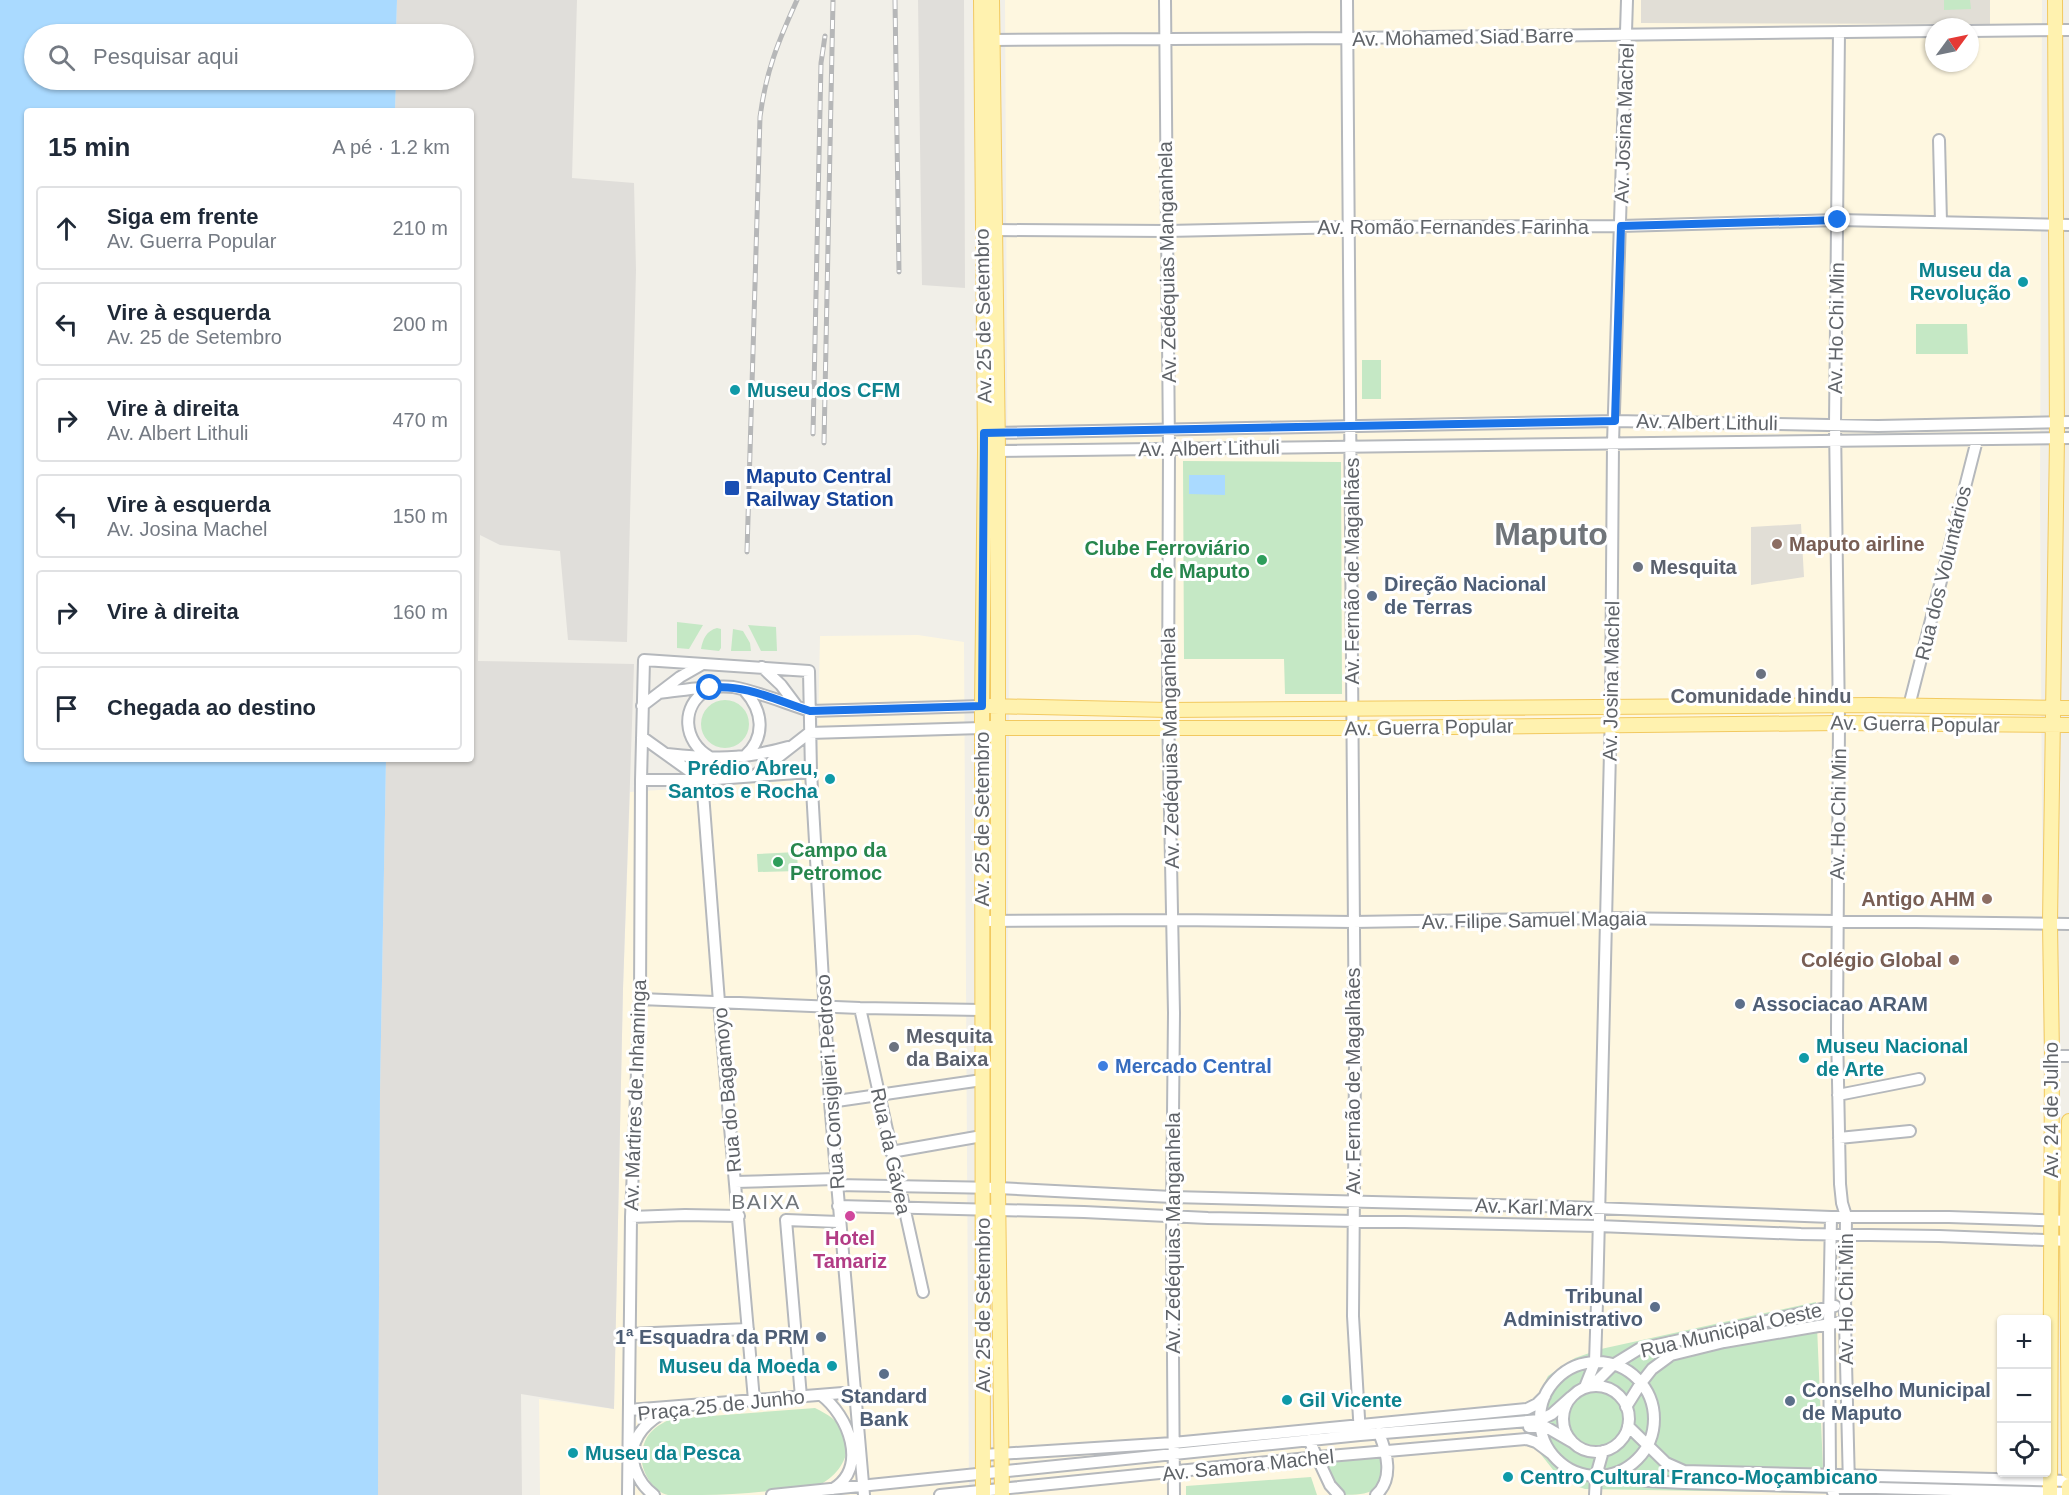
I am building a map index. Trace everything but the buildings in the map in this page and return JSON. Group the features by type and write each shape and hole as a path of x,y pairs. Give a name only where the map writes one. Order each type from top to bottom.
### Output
{"main road":[{"name":"Av. 25 de Setembro","path":"981,0 998,706 998,1188 1002,1483"},
{"name":"Av. 25 de Setembro","path":"991,433 995,230 992,0"},
{"path":"2055,0 2062,30 2063,438"},
{"name":"Av. 24 de Julho","path":"2050,1489 2052,679 2063,438"},
{"name":"Av. 25 de Setembro","path":"983,1485 982,706 992,451"},
{"name":"Av. Guerra Popular","path":"982,706 1168,710 1837,706 2069,708"},
{"name":"Av. Guerra Popular","path":"982,728 1353,728 1839,723 2069,725"},
{"name":"Av. 24 de Julho","path":"2069,1121 2069,1472"},
{"path":"2069,1486 2069,1494"}],"street":[{"name":"Av. Zedéquias Manganhela","path":"1165,0 1174,1495"},
{"name":"Av. Fernão de Magalhães","path":"1347,0 1355,1062 1353,1316 1359,1430"},
{"name":"Av. Josina Machel","path":"1595,1362 1611,708 1613,442 1627,0"},
{"path":"1979,31 2062,30"},
{"name":"Av. Mohamed Siad Barre","path":"992,40 1925,31"},
{"name":"Av. Ho Chi Min","path":"1839,32 1834,424 1839,723 1838,1095 1840,1184 1847,1235 1845,1321 1849,1486"},
{"path":"1939,140 1941,222"},
{"name":"Av. Romão Fernandes Farinha","path":"995,230 1167,231 1350,227 1621,226 1838,220 2062,225"},
{"name":"Av. Albert Lithuli","path":"991,433 1615,421 1878,426 2063,422"},
{"name":"Av. Albert Lithuli","path":"992,451 2063,438"},
{"name":"Rua dos Voluntários","path":"1909,706 1977,440"},
{"name":"Av. Mártires de Inhaminga","path":"629,1410 631,1217 640,999 644,660 704,663"},
{"path":"642,706 680,677 704,663 762,667"},
{"name":"Av. Guerra Popular","path":"762,667 782,686 796,705"},
{"name":"Rua Consiglieri Pedroso","path":"762,667 809,671 809,733 835,1182 855,1392"},
{"name":"Av. Guerra Popular","path":"659,693 733,687 810,711 982,706"},
{"path":"710,688 698,695 692,704 688,717 688,729 693,743 713,759"},
{"path":"745,691 759,711 760,724 759,736 745,756"},
{"name":"Av. Guerra Popular","path":"809,733 982,728"},
{"path":"754,776 809,733"},
{"path":"642,737 702,780"},
{"path":"663,754 713,759 768,753 793,746"},
{"path":"641,780 702,780 811,772"},
{"name":"Rua do Bagamoyo","path":"702,780 754,1400"},
{"name":"Av. Filipe Samuel Magaia","path":"982,921 1353,922 1606,918 2069,924"},
{"path":"640,999 982,1011"},
{"name":"Rua da Gávea","path":"860,1008 922,1292"},
{"path":"2052,1056 2069,1056"},
{"path":"1838,1095 1919,1078"},
{"path":"830,1102 982,1080"},
{"path":"1839,1138 1910,1131"},
{"path":"891,1152 982,1136"},
{"name":"Av. Karl Marx","path":"735,1182 835,1182 1172,1197 1599,1208 1831,1217 2068,1221"},
{"name":"Av. Karl Marx","path":"838,1206 2068,1241"},
{"path":"631,1217 739,1216"},
{"name":"Av. Ho Chi Min","path":"1831,1217 1830,1475 1833,1491"},
{"path":"801,1397 786,1220 839,1222"},
{"name":"Rua Municipal Oeste","path":"1589,1387 1628,1354 1650,1346 1845,1304"},
{"name":"Rua Municipal Oeste","path":"1626,1407 1641,1383 1663,1360 1680,1352 1845,1321"},
{"path":"630,1334 747,1329"},
{"path":"1589,1387 1595,1362"},
{"path":"1552,1454 1544,1441 1541,1423 1541,1407 1551,1385 1565,1372 1582,1364 1595,1362 1613,1365 1624,1370 1641,1383 1649,1397 1653,1413 1653,1429 1648,1444 1639,1458 1627,1468 1612,1474 1596,1476"},
{"path":"1589,1387 1603,1387 1613,1391 1621,1398 1629,1416 1625,1434 1619,1442 1603,1451 1592,1452 1581,1449 1541,1423 1570,1397 1589,1387"},
{"path":"772,1495 833,1489 864,1490 855,1392"},
{"name":"Praça 25 de Junho","path":"628,1495 629,1410 855,1392"},
{"name":"Praça 25 de Junho","path":"821,1395 841,1414 852,1447 850,1473 843,1483 833,1489"},
{"name":"Av. Samora Machel","path":"1173,1453 1527,1408 1537,1404 1545,1396"},
{"path":"1570,1397 1563,1415 1563,1425 1572,1442"},
{"path":"654,1495 646,1489 638,1477 632,1459 634,1444 647,1423 674,1407"},
{"name":"Av. Samora Machel","path":"983,1455 1173,1453 1541,1423"},
{"path":"1628,1425 1666,1463 1677,1469 1733,1474 1942,1476 2050,1489 2069,1494"},
{"path":"1339,1495 1330,1485 1311,1443 1359,1430 1380,1436 1386,1452 1388,1474 1379,1494"},
{"name":"Av. Samora Machel","path":"864,1490 1174,1473 1318,1457 1527,1439 1536,1442 1564,1466 1580,1473 1596,1476"},
{"path":"1596,1495 1596,1476 1603,1451"},
{"path":"983,1485 1173,1453"},
{"path":"1672,1482 1677,1469"},
{"path":"1612,1474 1647,1481 1833,1491 1849,1486 1943,1492 2050,1489 2069,1481"},
{"path":"1942,1476 1943,1492"},
{"name":"Av. Samora Machel","path":"940,1495 983,1485"}],"shaded area":[{"path":"397,0 577,0 572,178 634,183 636,270 627,642 568,640 560,551 500,545 480,535 478,661 634,664 623,989 614,1409 521,1394 522,1495 378,1495 380,1092 386,762 474,762 474,108 395,108 396,90 474,90 474,24 396,24"},
{"path":"918,0 964,0 965,288 922,285"},
{"path":"1005,0 2042,0 2040,494 2045,1315 1997,1315 1997,1477 2046,1477 2046,1495 1004,1495 1009,744"},
{"path":"1641,0 1990,0 1990,24 1979,24 1979,18 1925,18 1925,24 1641,23"},
{"name":"Maputo airline","path":"1801,524 1804,577 1751,585 1751,527"},
{"path":"918,635 964,642 969,1495 540,1495 539,1399 614,1409 623,989 630,792 817,779 820,636"}],"green space":[{"path":"1944,0 1970,0 1971,9 1944,10"},
{"path":"1916,324 1967,324 1968,354 1916,354"},
{"path":"1362,360 1381,360 1381,399 1362,399"},
{"name":"Clube Ferroviário de Maputo","path":"1183,461 1341,462 1342,694 1285,694 1284,659 1184,659"},
{"path":"677,622 703,625 689,649 677,648"},
{"path":"748,625 776,627 777,651 761,651"},
{"path":"717,628 721,629 719,651 701,649 706,636"},
{"path":"733,629 743,631 750,643 751,651 731,651"},
{"path":"725,700 742,707 749,724 742,741 725,748 708,741 701,724 708,707"},
{"name":"Campo da Petromoc","path":"797,852 798,871 758,872 757,854"},
{"path":"1816,1302 1824,1493 1585,1489 1573,1485 1554,1471 1539,1452 1536,1399 1548,1376 1575,1358 1601,1349"},
{"path":"815,1408 841,1427 847,1446 846,1456 835,1473 817,1486 730,1494 668,1495 657,1490 645,1474 642,1462 644,1443 654,1429 671,1419"},
{"path":"1379,1458 1383,1461 1383,1472 1378,1487 1358,1494 1339,1495 1323,1463"},
{"path":"1311,1477 1317,1495 1186,1495 1186,1486"}],"water":[{"path":"0,0 397,0 396,24 24,24 24,90 396,90 395,108 24,108 24,762 386,762 380,1092 378,1495 0,1495"},
{"path":"1189,475 1225,475 1225,495 1189,494"}],"railway":[{"path":"747,552 760,117 774,57 797,0"},
{"path":"824,443 833,0"},
{"path":"895,0 899,272"},
{"path":"813,434 821,63 825,36"}],"place":[{"name":"Museu da Revolução","path":"2023,282"},
{"name":"Museu dos CFM","path":"735,390"},
{"name":"Maputo Central Railway Station","path":"732,488"},
{"name":"Maputo airline","path":"1777,544"},
{"name":"Clube Ferroviário de Maputo","path":"1262,560"},
{"name":"Mesquita","path":"1638,567"},
{"name":"Direção Nacional de Terras","path":"1372,596"},
{"name":"Comunidade hindu","path":"1761,674"},
{"name":"Prédio Abreu, Santos e Rocha","path":"830,779"},
{"name":"Campo da Petromoc","path":"778,862"},
{"name":"Antigo AHM","path":"1987,899"},
{"name":"Colégio Global","path":"1954,960"},
{"name":"Associacao ARAM","path":"1740,1004"},
{"name":"Mesquita da Baixa","path":"894,1047"},
{"name":"Museu Nacional de Arte","path":"1804,1058"},
{"name":"Mercado Central","path":"1103,1066"},
{"name":"Hotel Tamariz","path":"850,1216"},
{"name":"Tribunal Administrativo","path":"1655,1307"},
{"name":"1ª Esquadra da PRM","path":"821,1337"},
{"name":"Museu da Moeda","path":"832,1366"},
{"name":"Standard Bank","path":"884,1374"},
{"name":"Gil Vicente","path":"1287,1400"},
{"name":"Conselho Municipal de Maputo","path":"1790,1401"},
{"name":"Museu da Pesca","path":"573,1453"},
{"name":"Centro Cultural Franco-Moçambicano","path":"1508,1477"}],"district":[{"name":"Maputo","path":"1551,534"},
{"name":"BAIXA","path":"766,1201"}],"route":[{"path":"710,688 733,687 810,711 982,706 984,433 1615,421 1621,226 1838,220"}]}
